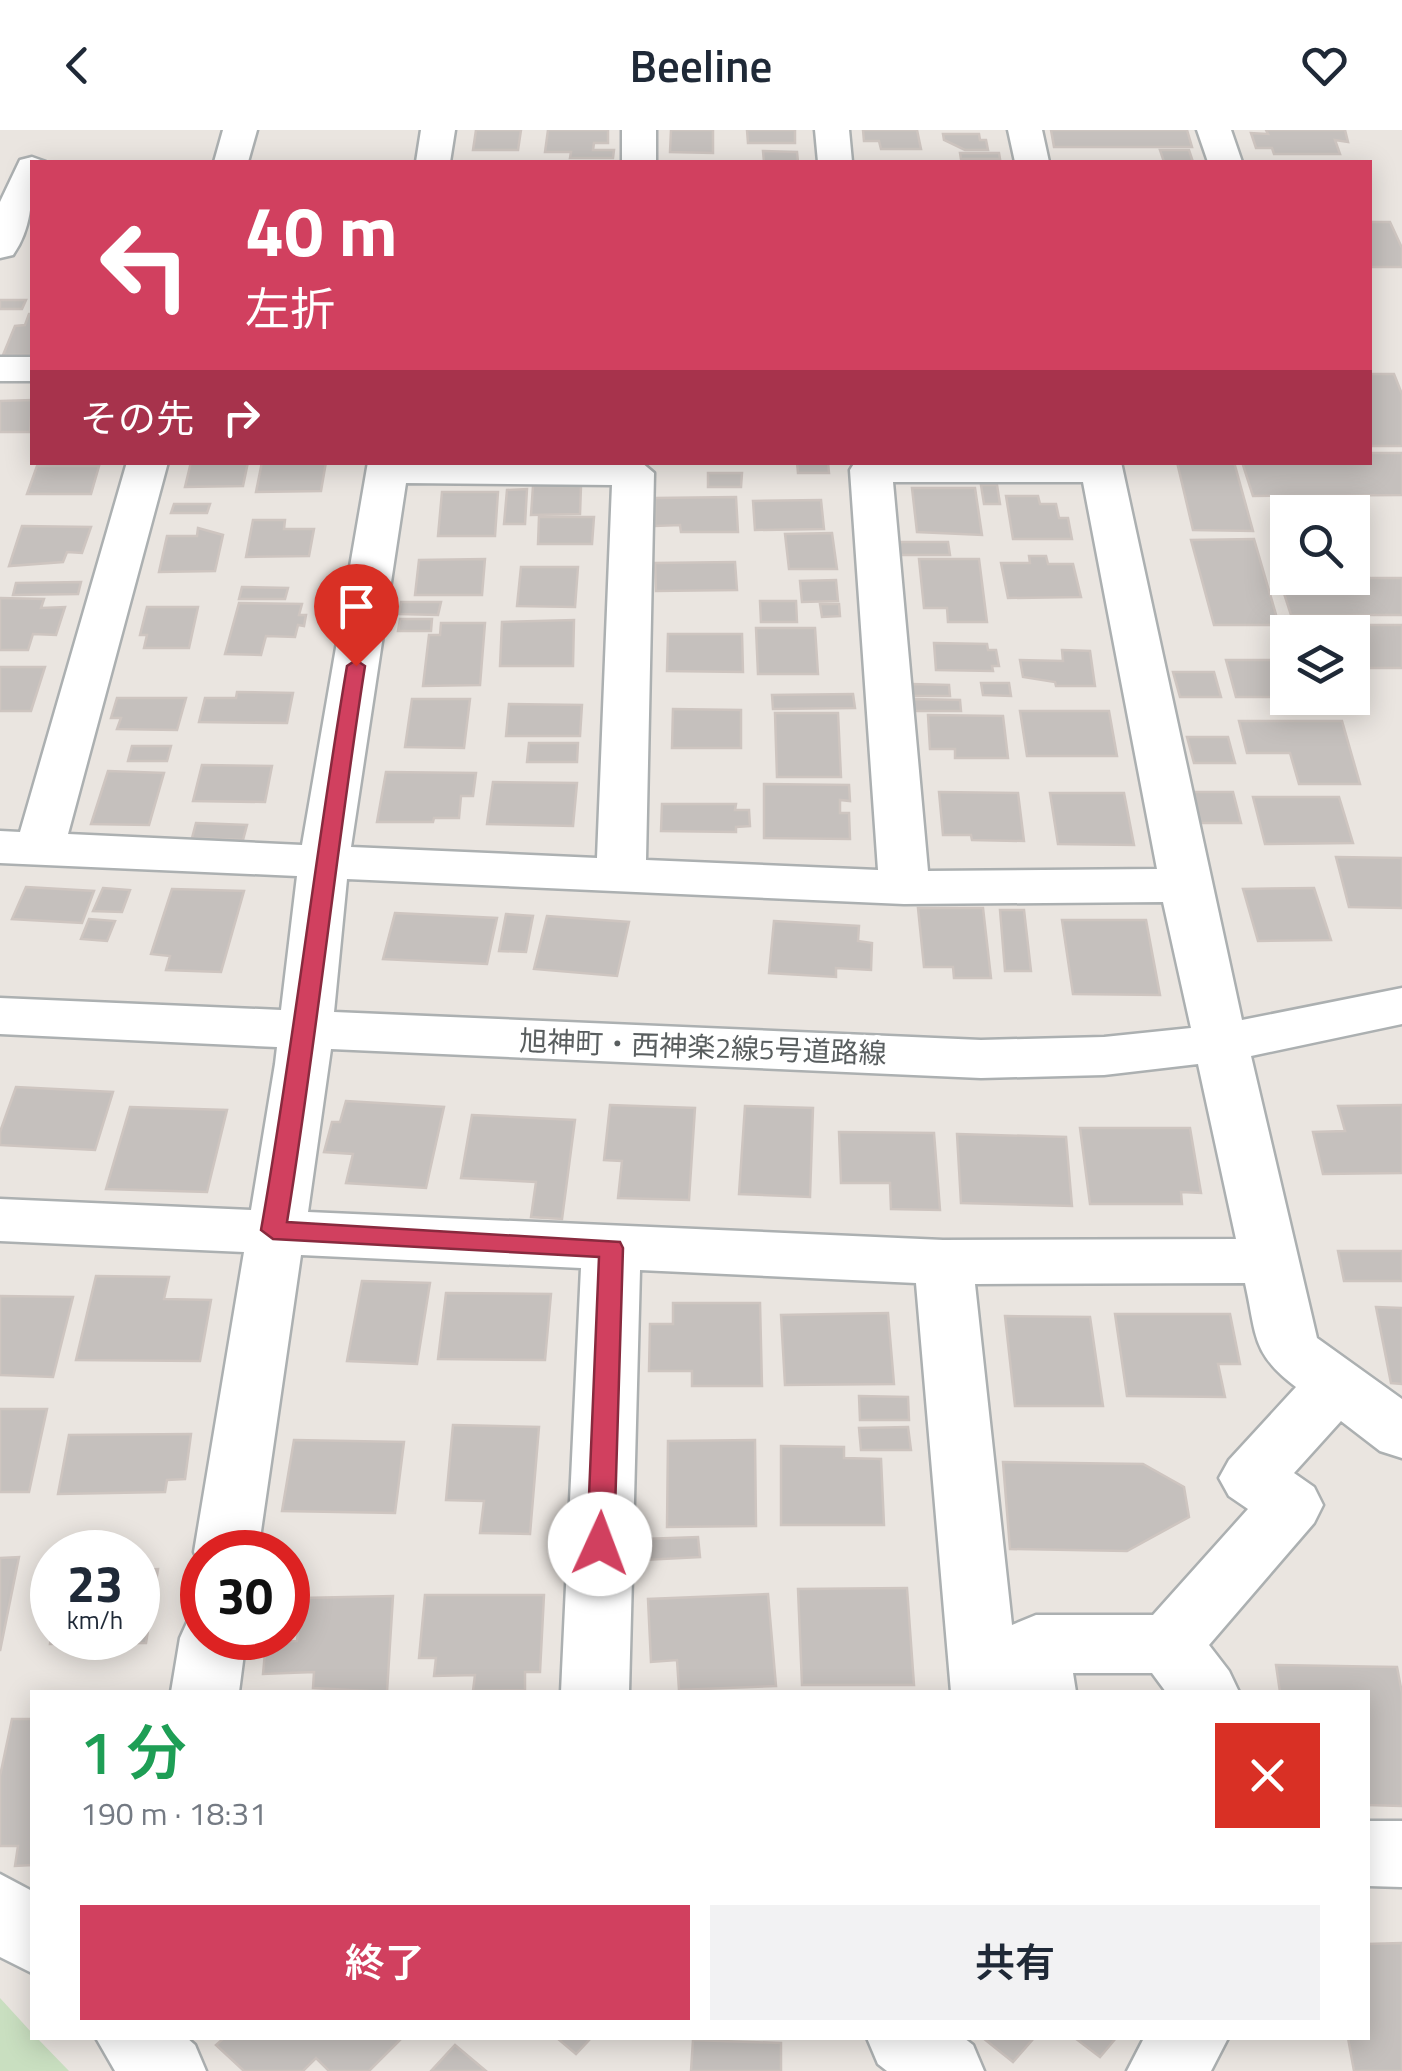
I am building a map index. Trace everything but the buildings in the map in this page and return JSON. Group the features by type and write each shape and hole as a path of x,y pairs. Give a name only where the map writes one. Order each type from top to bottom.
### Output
{"street":[{"path":"36,160 48,130"},
{"path":"232,160 240,130"},
{"path":"433,160 438,130"},
{"path":"638,160 639,130"},
{"path":"832,130 835,160"},
{"path":"1025,130 1032,160"},
{"path":"1214,130 1224,160"},
{"path":"0,247 30,175"},
{"path":"0,369 30,369"},
{"path":"147,465 20,848 904,888 1186,885"},
{"path":"229,1530 305,1030 324,862 388,466 634,468 621,873"},
{"path":"904,888 870,466 1101,466 1186,885 1290,1350 1402,1433"},
{"name":"旭神町・西神楽2線5号道路線","path":"0,1016 981,1059 1104,1056 1222,1043 1402,1006"},
{"path":"0,1220 943,1262 1268,1261"},
{"path":"595,1690 611,1248"},
{"path":"943,1262 986,1690"},
{"path":"1042,1690 1036,1644 1187,1668 1291,1504 1250,1478 1337,1384"},
{"path":"205,1690 210,1660"},
{"path":"1370,1854 1402,1854"},
{"path":"0,1908 30,1937"},
{"path":"1165,2071 1188,2040"}],"green space":[{"path":"0,1998 30,2031 30,2040 39,2040 69,2071 0,2071"}],"route":[{"path":"356,666 324,862 302,1064 273,1230 611,1248 600,1544"}]}
